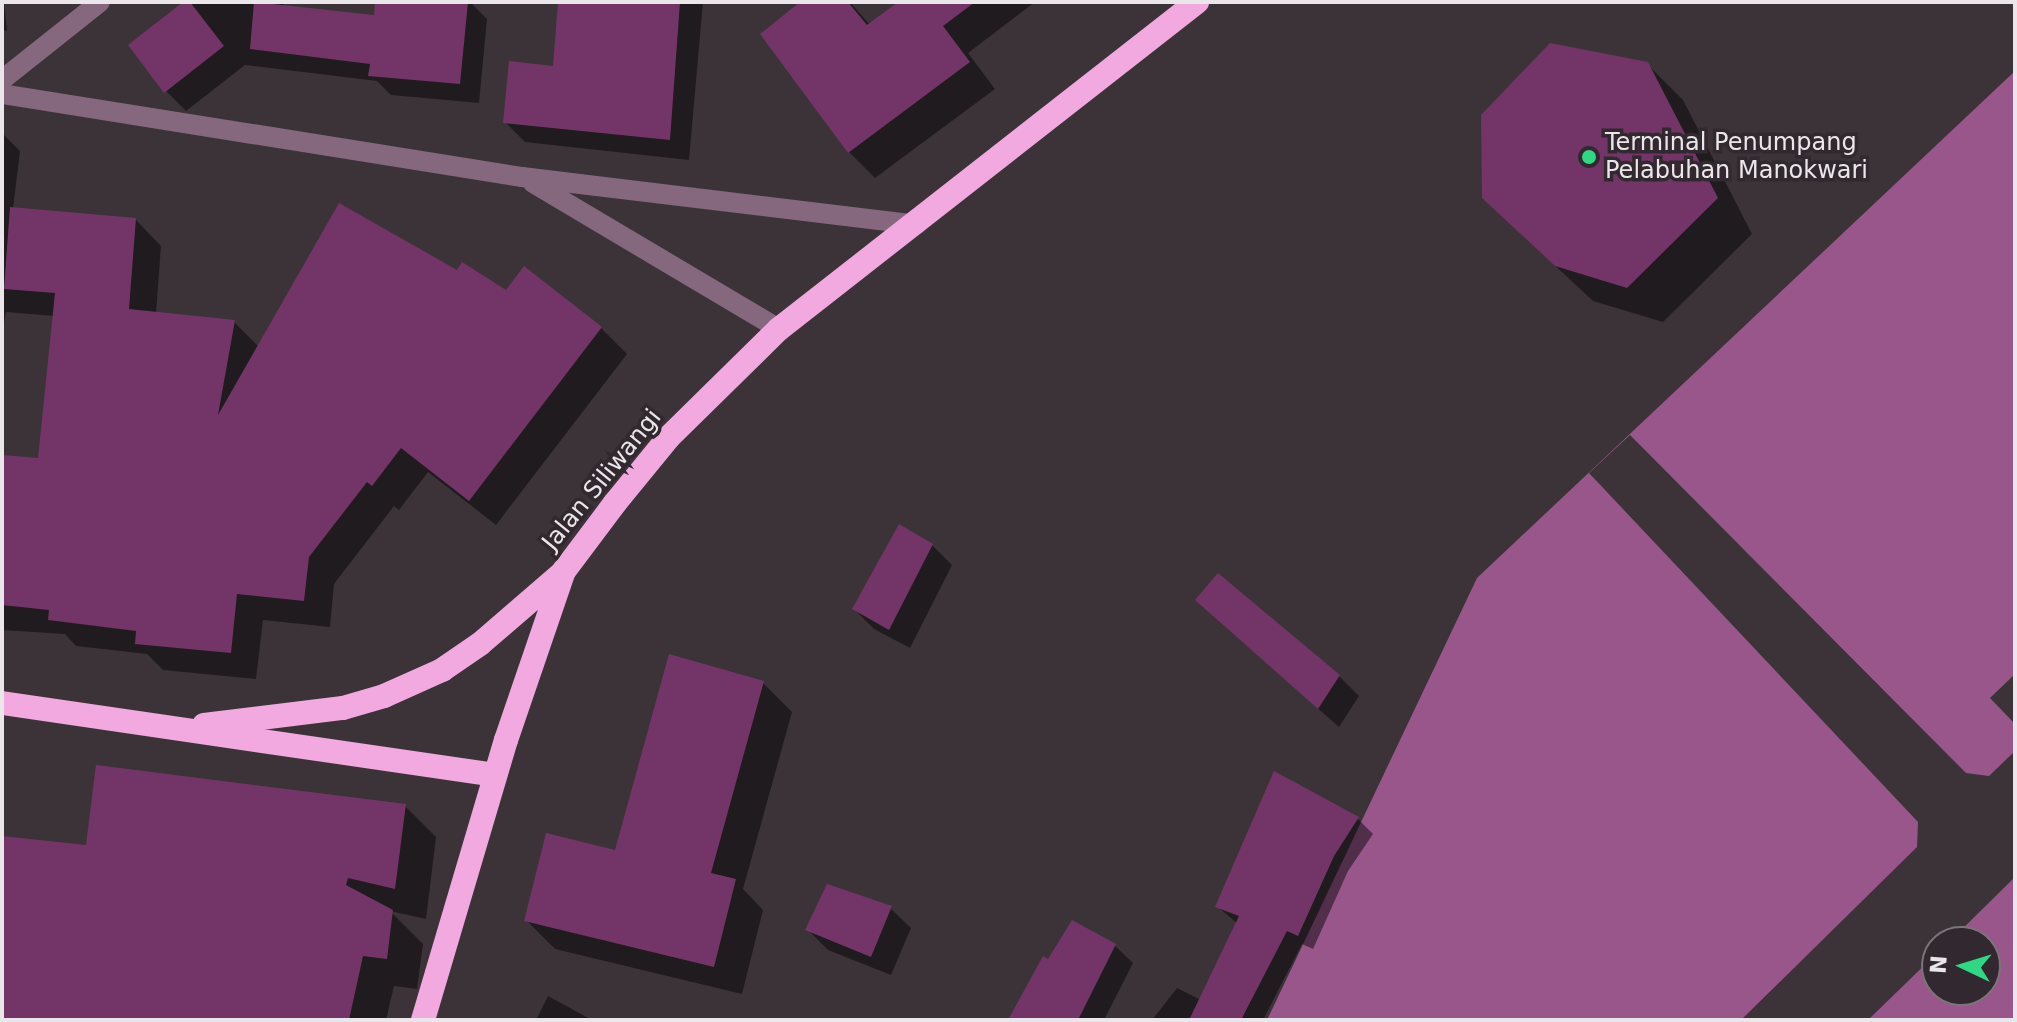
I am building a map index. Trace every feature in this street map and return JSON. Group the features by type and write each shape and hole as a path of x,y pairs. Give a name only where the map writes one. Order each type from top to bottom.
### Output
{"highway":[{"name":"Jalan Siliwangi","path":"423,1020 495,775 564,571 669,437 779,329 916,225 1197,2"},
{"path":"178,729 343,708 384,696 442,670 480,644 564,571"},
{"path":"2,703 495,775"}],"street":[{"path":"2,80 100,2"},
{"path":"2,94 522,177 916,225"},
{"path":"522,177 779,329"}],"shaded area":[{"path":"2015,71 2015,1020 1267,1020 1477,578"}],"pier":[{"path":"1630,435 1966,773 1989,776 2015,751 2015,877 1965,926 1921,926 1921,969 1868,1020 1741,1020 1917,847 1918,822 1589,473"},
{"path":"2015,674 2015,724 1990,698"}],"building":[{"path":"183,2 190,2 224,46 164,93 128,45"},
{"path":"254,2 374,15 375,2 468,2 460,84 368,76 370,64 250,49"},
{"path":"558,2 680,2 670,140 503,123 509,61 553,66"},
{"path":"800,2 848,2 867,25 898,2 975,2 943,26 970,62 848,153 760,34"},
{"name":"Terminal Penumpang Pelabuhan Manokwari","path":"1550,43 1648,62 1718,198 1627,288 1555,266 1482,198 1481,115"},
{"path":"339,203 457,270 462,262 506,290 524,266 602,327 469,501 401,448 372,486 367,482 309,557 304,601 237,594 231,653 135,644 136,631 48,620 49,610 2,605 2,455 38,458 55,293 4,289 10,207 136,218 129,309 235,320 218,415"},
{"path":"899,524 933,544 889,630 852,609"},
{"path":"1218,573 1340,675 1318,709 1195,600"},
{"path":"669,654 764,681 711,873 736,879 714,967 524,921 546,833 615,850"},
{"path":"96,765 406,804 395,889 348,878 346,885 393,910 387,959 363,956 349,1020 2,1020 2,836 86,845"},
{"path":"1274,771 1359,817 1334,856 1298,936 1287,931 1241,1020 1189,1020 1239,916 1215,907"},
{"path":"827,884 892,906 871,957 805,930"},
{"path":"1072,920 1116,944 1078,1020 1008,1020 1043,956 1048,959"}],"place":[{"name":"Terminal Penumpang Pelabuhan Manokwari","path":"1589,157"}]}
